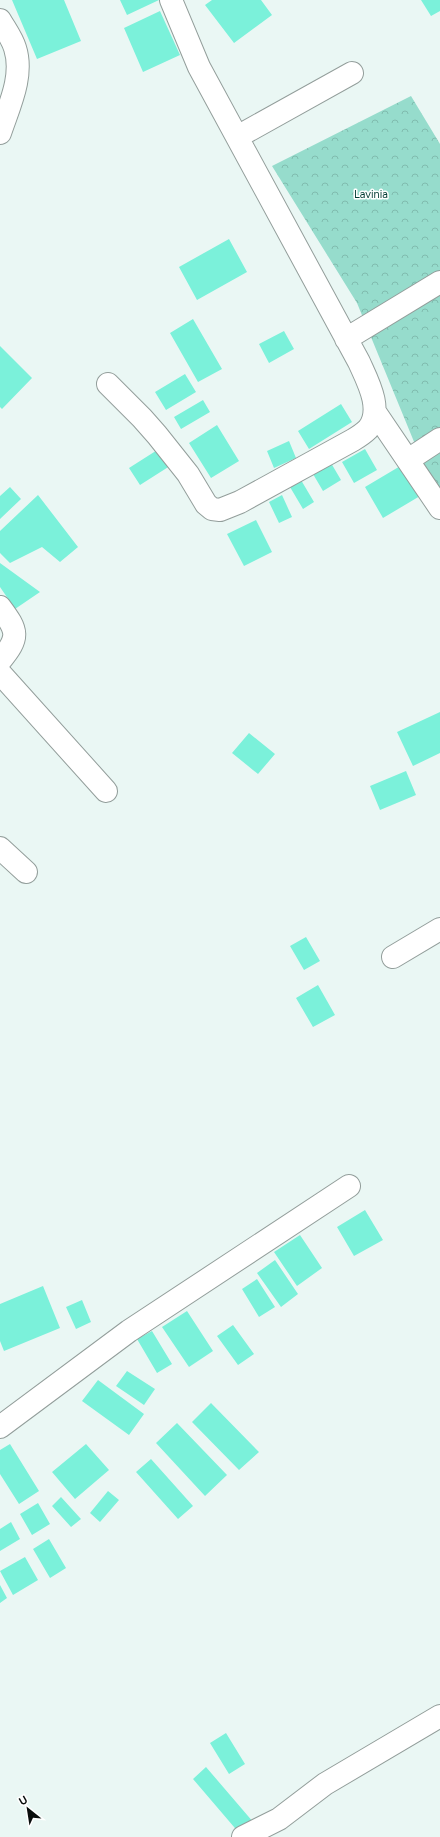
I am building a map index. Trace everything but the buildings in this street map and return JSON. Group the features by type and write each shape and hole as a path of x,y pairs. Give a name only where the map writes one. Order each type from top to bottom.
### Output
{"street":[{"path":"170,0 199,67 367,378 372,393 375,412 440,508"},
{"path":"0,20 15,47 18,62 18,77 0,133"},
{"path":"237,137 352,73"},
{"path":"346,339 440,282"},
{"path":"108,384 157,435 188,474 206,504 212,508 220,510 240,502 353,440 368,429 375,412"},
{"path":"408,460 440,439"},
{"path":"0,607 12,623 14,636 11,648 0,661"},
{"path":"0,673 106,791"},
{"path":"0,848 26,872"},
{"path":"393,956 440,929"},
{"path":"0,1427 129,1331 350,1186"},
{"path":"243,1837 279,1819 325,1784 440,1716"}],"green space":[{"name":"Lavinia","path":"411,96 440,144 440,505 357,303 272,166"}]}
